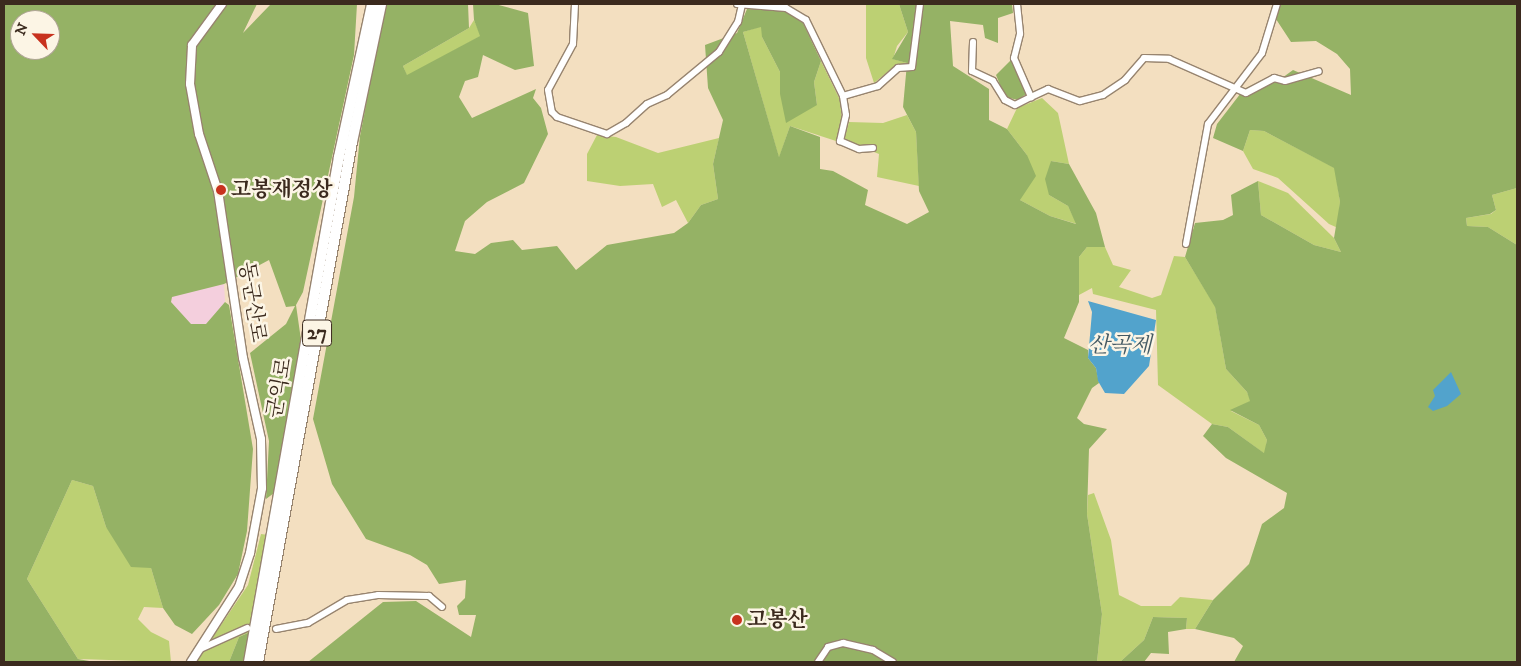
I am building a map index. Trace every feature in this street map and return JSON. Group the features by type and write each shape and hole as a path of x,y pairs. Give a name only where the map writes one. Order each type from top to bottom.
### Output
{"highway":[{"name":"군익로","path":"249,662 339,157 372,4"},
{"name":"군익로","path":"258,662 352,142 382,4"}],"street":[{"name":"동군산로","path":"191,662 239,587 250,553 262,488 261,439 243,358 218,191 199,134 190,84 192,45 222,4"},
{"path":"575,4 573,44 548,90 552,112 557,117 607,134 626,123 648,104 667,95 719,52 738,22 739,4 786,8 806,20 843,96 846,116 840,141 860,149 873,148"},
{"path":"843,96 878,86 898,68 912,67 920,4"},
{"path":"1017,4 1020,34 1014,58 1030,97"},
{"path":"1186,244 1195,189 1208,139 1208,124 1262,53 1278,4"},
{"path":"973,42 972,71 994,81 1005,100 1015,105 1048,89 1080,101 1102,95 1125,80 1144,58 1169,59 1246,93 1274,78 1285,81 1319,72"},
{"path":"276,629 308,623 347,600 378,595 429,596 442,607"},
{"path":"197,651 247,628"},
{"path":"818,662 828,647 843,643 873,650 893,662"}],"shaded area":[{"path":"224,284 225,302 206,325 190,324 171,302 172,296"}],"green space":[{"path":"4,4 257,4 243,33 270,5 357,4 354,55 303,292 296,305 301,340 274,493 266,499 269,441 250,353 286,324 295,306 286,307 269,260 224,284 172,297 171,302 191,324 206,324 225,302 229,305 253,449 247,531 238,574 219,605 192,634 175,625 163,608 151,568 131,567 106,527 93,486 72,480 27,579 78,659 95,662 4,662"},
{"path":"389,4 468,4 469,28 403,66 407,75 480,36 474,20 473,4 495,4 528,13 534,66 515,70 483,55 478,77 465,81 459,97 472,118 536,89 533,98 541,108 548,134 524,183 487,202 465,221 455,251 475,254 491,243 513,240 522,250 557,246 576,270 607,245 674,233 688,223 701,205 718,199 713,164 723,120 708,88 705,45 737,33 747,9 787,11 803,23 821,61 814,82 817,105 786,123 780,94 780,72 762,37 761,27 743,32 779,157 790,126 820,137 820,169 833,171 868,190 865,205 907,224 929,212 919,191 916,132 903,107 907,63 892,59 908,32 899,4 1012,4 1013,13 998,18 998,43 985,38 983,25 950,21 953,66 989,89 989,120 1007,129 1027,155 1036,176 1020,200 1050,216 1076,224 1068,206 1049,195 1045,179 1051,161 1069,164 1096,213 1105,247 1087,247 1079,257 1079,302 1064,338 1088,350 1088,358 1096,368 1099,383 1092,388 1077,418 1084,424 1107,429 1089,449 1087,514 1102,614 1097,662 308,662 383,602 416,601 471,637 476,615 459,615 457,606 465,598 466,580 439,584 427,565 410,555 366,539 332,484 313,419 354,197 360,136 385,6"},
{"path":"866,4 899,4 908,32 897,46 893,59 907,63 891,69 874,83 866,58"},
{"path":"1275,4 1517,4 1517,188 1492,195 1496,210 1490,214 1466,218 1467,226 1488,227 1517,245 1517,662 1234,662 1243,646 1234,638 1195,629 1213,600 1249,564 1262,524 1284,508 1287,493 1226,458 1203,436 1212,424 1228,427 1264,453 1267,440 1259,425 1230,410 1250,401 1247,392 1226,369 1215,307 1185,257 1195,223 1223,220 1233,215 1231,195 1258,181 1261,215 1314,245 1341,252 1334,238 1340,202 1334,168 1264,131 1250,130 1243,151 1213,138 1217,124 1244,89 1273,75 1282,78 1293,70 1351,95 1350,69 1337,54 1316,41 1291,42 1272,13"},
{"path":"474,20 481,36 407,76 403,66 469,28"},
{"path":"762,26 762,37 780,72 780,94 817,105 814,82 821,61 840,100 842,122 836,141 790,126 779,158 743,32"},
{"path":"1011,60 1026,94 1018,100 1005,97 996,75"},
{"path":"1042,98 1058,113 1069,164 1051,161 1049,195 1068,206 1077,224 1050,216 1020,200 1027,155 1007,129 1017,108"},
{"path":"907,115 916,132 919,186 877,177 879,154 844,140 849,122 883,123"},
{"path":"1250,130 1264,131 1335,168 1340,202 1338,228 1329,224 1278,178 1253,169 1243,151"},
{"path":"597,135 616,137 658,153 719,138 713,164 718,199 701,205 688,223 676,200 662,207 653,184 620,186 587,181 587,154"},
{"path":"1258,181 1288,193 1334,238 1341,252 1314,245 1261,215"},
{"path":"1517,188 1517,245 1488,227 1467,226 1466,218 1491,214 1496,210 1492,195"},
{"path":"1087,247 1105,247 1113,265 1131,270 1119,287 1152,298 1161,295 1174,256 1185,257 1215,306 1226,369 1247,392 1251,401 1231,411 1259,425 1267,440 1265,454 1228,427 1212,424 1158,385 1156,310 1093,294 1092,288 1079,295 1079,257"},
{"path":"72,480 93,486 106,527 151,568 163,608 144,607 138,619 151,632 169,641 171,662 78,659 27,579"},
{"path":"1094,493 1111,540 1119,595 1141,606 1171,606 1180,597 1213,600 1195,629 1186,629 1187,618 1153,617 1144,640 1120,662 1097,662 1102,614 1087,514 1088,495"},
{"path":"261,534 268,535 250,632 239,637 229,662 196,662 248,585"},
{"path":"1153,617 1187,618 1186,629 1168,632 1169,654 1151,653 1144,662 1120,662 1144,640"},
{"path":"250,632 243,662 229,662 239,637"}],"water":[{"name":"산곡제","path":"1088,301 1156,320 1149,366 1124,394 1105,393 1098,381 1096,368 1088,358 1092,312"},
{"path":"1451,372 1461,394 1447,406 1433,411 1428,407 1435,396 1433,390"}],"place":[{"name":"고봉재정상","path":"221,190"},
{"name":"고봉산","path":"737,620"}]}
